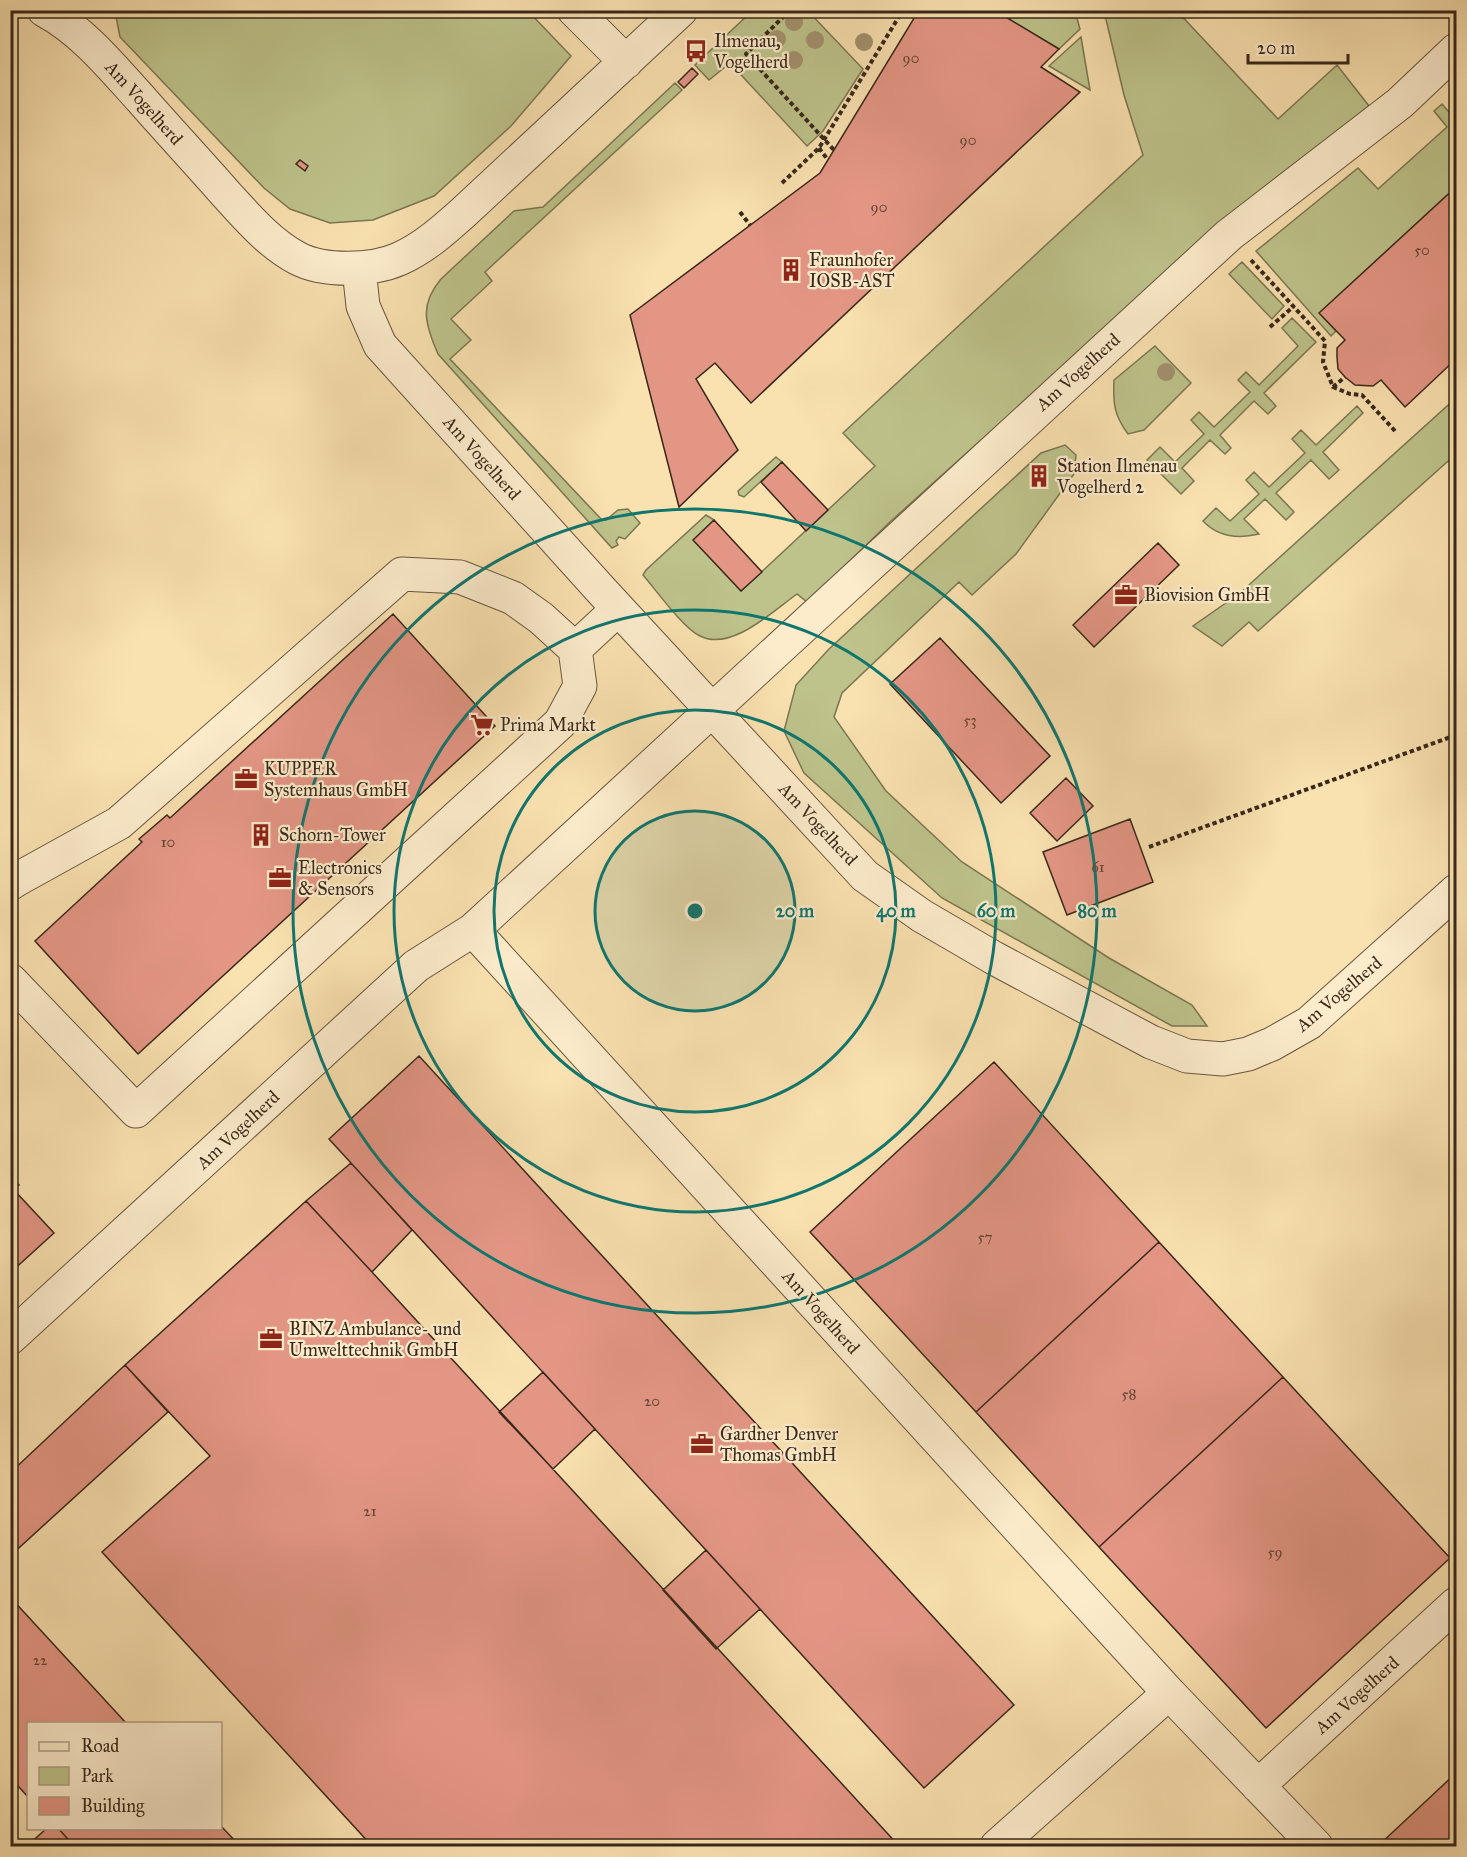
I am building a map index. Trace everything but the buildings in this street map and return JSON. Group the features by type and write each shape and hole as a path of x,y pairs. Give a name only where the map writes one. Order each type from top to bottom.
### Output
{"street":[{"name":"Am Vogelherd","path":"44,10 60,19 86,40 108,62 237,207 273,242 298,259 327,267 359,269 398,260 431,240 465,212 681,10"},
{"path":"574,10 626,62"},
{"name":"Am Vogelherd","path":"10,1338 416,966 473,930 1229,235 1400,103 1456,50"},
{"name":"Am Vogelherd","path":"359,269 363,306 380,345 618,609 865,876 922,916 994,958 1151,1041 1187,1056 1223,1059 1248,1054 1272,1044 1309,1023 1456,891"},
{"path":"10,884 119,823 402,574 460,577 513,598 541,618 575,649 580,686 560,723 136,1111 10,980"},
{"path":"575,649 618,609"},
{"name":"Am Vogelherd","path":"473,930 1169,1693 1316,1846"},
{"name":"Am Vogelherd","path":"1258,1786 1456,1604"},
{"path":"997,1846 1169,1693"}],"path":[{"path":"790,10 746,54 834,150"},
{"path":"782,183 824,141 903,10"},
{"path":"819,148 828,160"},
{"path":"740,213 750,225"},
{"path":"1229,235 1325,340 1323,362 1333,387 1350,394 1362,395 1395,431"},
{"path":"1270,327 1294,306"},
{"path":"1333,387 1345,377"},
{"path":"1149,847 1456,735"}],"green space":[{"path":"807,10 863,69 823,131 807,146 730,63 709,80 695,65 752,11"},
{"path":"115,11 528,11 571,56 511,126 434,196 373,220 330,223 290,209 264,188 120,37"},
{"path":"994,11 1075,11 1080,29 1059,49"},
{"path":"1104,11 1177,11 1278,119 1337,65 1369,106 1051,377 891,521 807,602 797,594 764,619 725,639 712,639 693,632 643,575 646,570 706,515 714,520 694,540 741,591 875,466 843,433 1143,155 1124,95"},
{"path":"1081,37 1090,90 1049,66"},
{"path":"675,83 682,90 485,272 492,281 451,319 471,340 450,359 602,520 606,520 618,510 628,509 640,523 625,539 619,537 616,541 618,545 612,548 438,354 427,324 427,306 429,297 441,279 514,211 543,207"},
{"path":"1442,104 1456,120 1456,187 1320,313 1336,331 1331,336 1256,251 1358,168 1378,189 1447,127 1434,111"},
{"path":"1242,262 1284,306 1272,319 1229,274"},
{"path":"1292,318 1316,342 1264,393 1276,406 1268,414 1254,401 1220,435 1231,448 1225,454 1210,440 1182,468 1194,481 1181,494 1147,460 1160,447 1175,462 1204,434 1191,420 1199,412 1214,427 1250,392 1238,380 1246,372 1259,385 1298,346 1282,328"},
{"path":"1155,346 1191,383 1144,430 1128,434 1115,409 1114,380"},
{"path":"1456,398 1456,454 1258,631 1249,622 1222,646 1193,626 1240,593"},
{"path":"1357,406 1363,413 1323,452 1339,470 1329,479 1311,460 1276,493 1294,512 1286,520 1265,499 1244,519 1259,534 1229,535 1215,530 1203,521 1216,508 1230,521 1259,494 1246,480 1254,472 1269,487 1305,453 1292,439 1301,430 1316,445"},
{"path":"1065,445 1076,455 1074,474 1016,554 972,595 959,582 842,693 834,717 886,791 962,862 1109,958 1192,1005 1207,1026 1172,1026 942,898 804,773 784,731 796,685 829,649 1041,453"},
{"path":"776,457 782,462 744,497 739,495 738,491"}],"place":[{"name":"Ilmenau, Vogelherd","path":"696,51"},
{"name":"Fraunhofer IOSB-AST","path":"791,270"},
{"name":"Station Ilmenau Vogelherd 2","path":"1039,476"},
{"name":"Biovision GmbH","path":"1126,595"},
{"name":"Prima Markt","path":"482,725"},
{"name":"KUPPER Systemhaus GmbH","path":"246,779"},
{"name":"Schorn-Tower","path":"261,835"},
{"name":"Electronics & Sensors","path":"280,878"},
{"name":"BINZ Ambulance- und Umwelttechnik GmbH","path":"271,1339"},
{"name":"Gardner Denver Thomas GmbH","path":"702,1444"}]}
